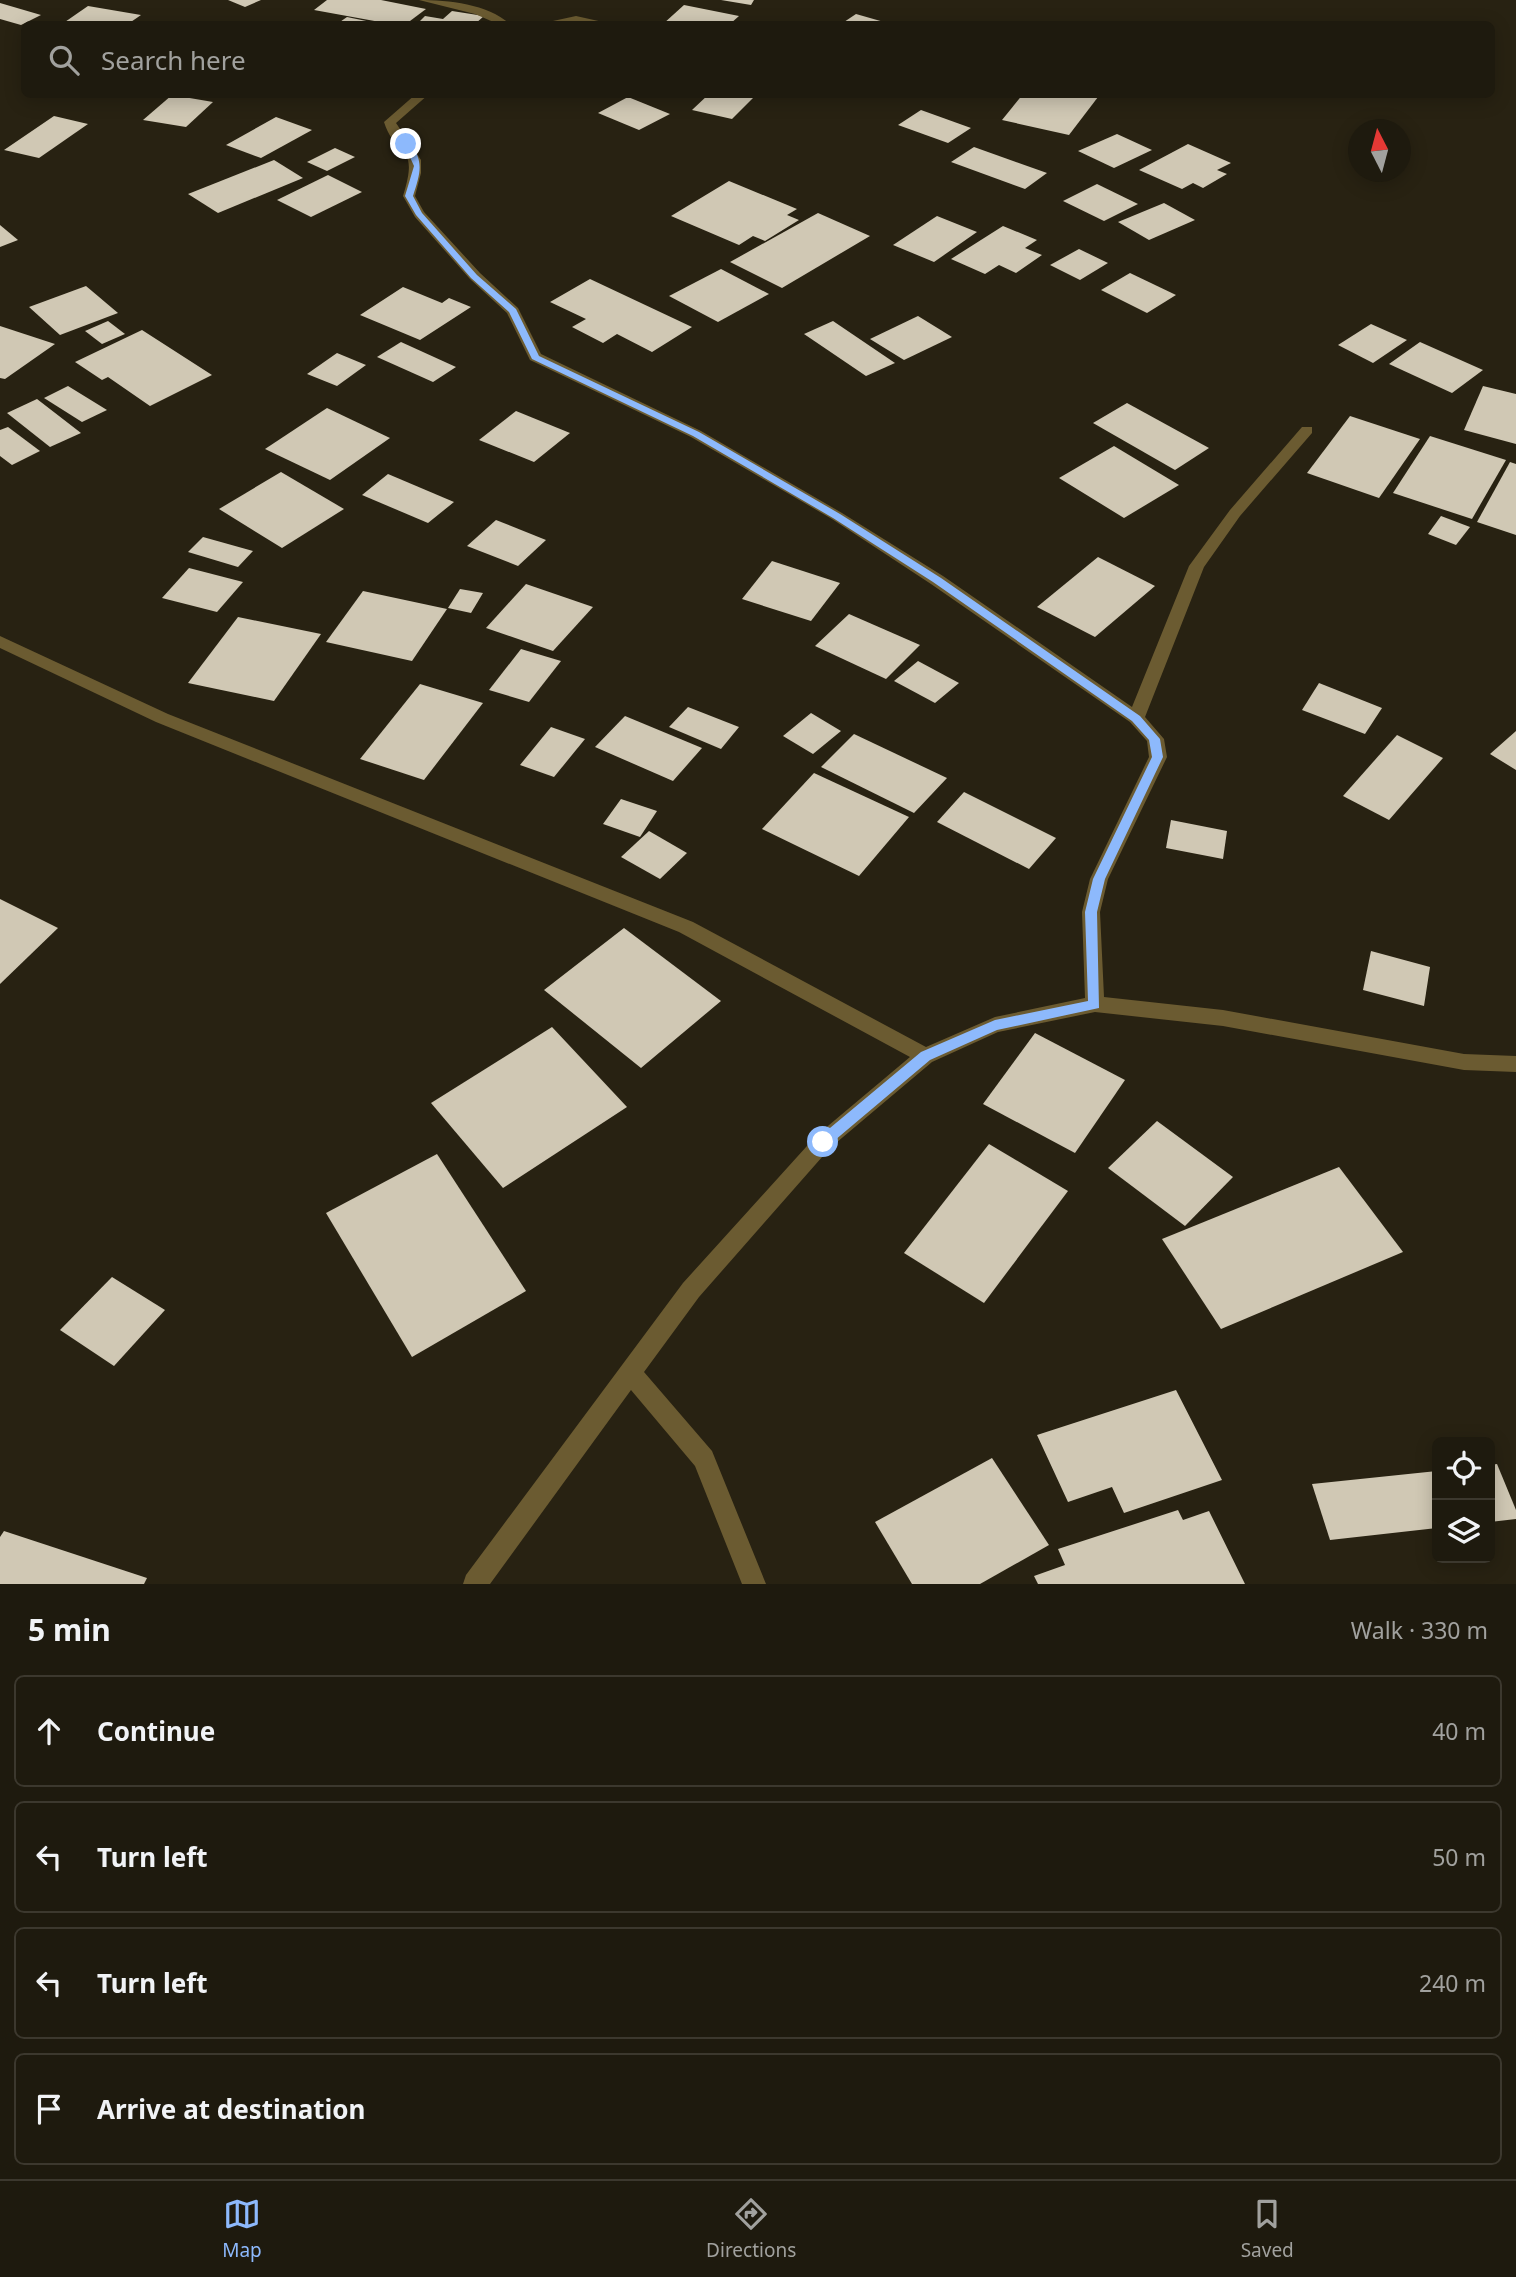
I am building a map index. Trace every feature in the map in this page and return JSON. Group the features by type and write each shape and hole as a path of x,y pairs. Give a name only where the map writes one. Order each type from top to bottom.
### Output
{"street":[{"path":"424,0 478,11 499,21"},
{"path":"563,21 588,21"},
{"path":"419,98 390,122 392,131 415,154 418,166 409,196 419,214 474,276 513,311 535,357 696,434 837,516 937,580 1136,718 1155,739 1157,757 1099,879 1091,912 1095,1004"},
{"path":"1136,718 1197,566 1235,513 1307,430"},
{"path":"0,641 162,718 686,927 925,1056"},
{"path":"475,1584 691,1290 823,1142 925,1056 995,1025 1095,1004 1223,1018 1464,1062 1516,1064"},
{"path":"631,1373 704,1459 754,1584"}],"building":[{"path":"228,0 261,0 245,7"},
{"path":"327,0 381,0 426,9 410,21 374,21 314,10"},
{"path":"721,0 754,0 751,5"},
{"path":"0,3 41,15 29,21 21,21 21,25 0,19"},
{"path":"684,5 739,16 733,21 666,21"},
{"path":"88,6 141,15 132,21 66,21"},
{"path":"452,11 484,16 478,21 420,21 425,16 443,19"},
{"path":"856,14 880,21 846,21"},
{"path":"347,17 366,21 341,21"},
{"path":"169,98 213,102 186,127 143,120"},
{"path":"630,98 670,114 639,130 598,113"},
{"path":"705,98 753,98 732,119 692,110"},
{"path":"1020,98 1097,98 1069,135 1002,120"},
{"path":"921,110 971,128 948,143 898,125"},
{"path":"54,116 88,124 39,158 4,150"},
{"path":"276,117 312,130 261,158 226,145"},
{"path":"1117,134 1152,150 1114,168 1078,151"},
{"path":"1188,144 1231,163 1217,170 1227,174 1203,188 1193,183 1182,189 1139,170"},
{"path":"974,147 1047,173 1025,189 951,162"},
{"path":"335,148 355,157 327,171 307,162"},
{"path":"274,160 303,178 218,213 188,194"},
{"path":"328,175 362,192 311,217 277,200"},
{"path":"729,181 797,209 787,215 799,220 765,241 753,236 739,245 671,216"},
{"path":"1097,184 1138,204 1104,221 1063,201"},
{"path":"1164,203 1195,220 1149,240 1118,222"},
{"path":"818,213 870,236 782,288 730,262"},
{"path":"937,216 977,232 934,262 893,245"},
{"path":"0,225 18,240 0,247"},
{"path":"1003,226 1037,240 1025,248 1042,255 1016,273 999,265 985,274 951,259"},
{"path":"1079,249 1108,263 1080,280 1050,265"},
{"path":"721,269 769,294 718,322 669,296"},
{"path":"1130,273 1176,295 1147,313 1101,290"},
{"path":"590,279 692,327 652,352 617,334 603,343 572,327 586,319 550,302"},
{"path":"86,286 118,313 60,335 29,307"},
{"path":"403,287 442,303 449,298 471,307 420,340 360,315"},
{"path":"918,316 952,337 904,360 870,339"},
{"path":"108,321 125,334 102,344 85,331"},
{"path":"833,321 895,363 866,376 804,334"},
{"path":"1371,324 1407,340 1373,363 1338,345"},
{"path":"0,326 55,344 5,379 0,378"},
{"path":"142,330 212,375 150,406 108,377 102,380 75,362"},
{"path":"401,342 456,367 433,382 377,357"},
{"path":"1420,342 1483,370 1452,393 1389,364"},
{"path":"337,353 366,365 337,386 307,374"},
{"path":"68,386 107,410 82,422 44,398"},
{"path":"1483,386 1516,394 1516,444 1464,430"},
{"path":"37,399 81,433 50,447 7,413"},
{"path":"1127,403 1209,448 1175,470 1093,423"},
{"path":"327,408 390,438 330,480 265,449"},
{"path":"516,411 570,433 534,462 479,440"},
{"path":"1350,416 1420,439 1379,498 1307,473"},
{"path":"8,427 40,451 12,465 0,456 0,430"},
{"path":"1430,436 1506,460 1472,519 1393,493"},
{"path":"1114,446 1179,485 1124,518 1059,478"},
{"path":"1510,462 1516,464 1516,535 1477,522"},
{"path":"281,472 344,509 282,548 219,509"},
{"path":"388,474 454,502 428,523 362,495"},
{"path":"1441,516 1470,527 1456,545 1428,534"},
{"path":"496,520 546,540 518,566 467,546"},
{"path":"203,537 253,551 238,567 188,552"},
{"path":"1098,557 1155,586 1095,637 1037,607"},
{"path":"772,561 840,583 811,621 742,599"},
{"path":"189,568 243,582 217,612 162,598"},
{"path":"526,584 593,607 553,651 486,628"},
{"path":"460,589 483,593 471,613 448,608"},
{"path":"363,591 447,609 412,661 326,642"},
{"path":"849,614 920,645 886,679 815,646"},
{"path":"238,617 321,634 274,701 188,683"},
{"path":"521,649 561,661 529,702 489,690"},
{"path":"918,661 959,683 935,703 894,681"},
{"path":"1319,683 1382,708 1365,734 1302,710"},
{"path":"420,684 483,703 424,780 360,759"},
{"path":"688,707 739,727 721,749 669,727"},
{"path":"811,713 841,731 813,754 783,736"},
{"path":"625,716 702,748 673,781 595,747"},
{"path":"551,727 585,739 554,777 520,765"},
{"path":"1516,731 1516,770 1490,754"},
{"path":"854,734 947,778 914,813 821,767"},
{"path":"1397,735 1443,758 1389,820 1343,796"},
{"path":"814,773 909,817 859,876 762,829"},
{"path":"964,792 1056,838 1029,869 937,822"},
{"path":"621,799 657,811 640,837 603,824"},
{"path":"1171,820 1227,831 1223,859 1166,848"},
{"path":"649,831 687,853 660,879 621,857"},
{"path":"0,899 58,928 0,984"},
{"path":"624,928 721,1001 641,1068 544,990"},
{"path":"1371,951 1430,967 1424,1006 1363,990"},
{"path":"552,1027 627,1107 503,1188 431,1103"},
{"path":"1035,1033 1125,1080 1075,1153 983,1104"},
{"path":"1157,1121 1233,1177 1185,1226 1108,1168"},
{"path":"989,1144 1068,1191 984,1303 904,1253"},
{"path":"437,1154 526,1291 412,1357 326,1213"},
{"path":"1339,1167 1403,1252 1221,1329 1162,1239"},
{"path":"112,1277 165,1310 114,1366 60,1330"},
{"path":"1176,1390 1222,1480 1124,1513 1112,1487 1068,1502 1037,1435"},
{"path":"992,1458 1049,1545 980,1584 912,1584 875,1522"},
{"path":"1495,1464 1516,1510 1516,1519 1495,1521"},
{"path":"1432,1472 1432,1529 1330,1540 1312,1484"},
{"path":"1178,1510 1183,1520 1209,1511 1245,1584 1038,1584 1034,1576 1065,1565 1058,1549"},
{"path":"4,1531 147,1578 144,1584 0,1584 0,1537"}],"route":[{"path":"406,144 415,154 418,166 409,196 419,214 474,276 513,311 535,357 696,434 837,516 937,580 1136,718 1155,739 1157,757 1099,879 1091,912 1095,1004 995,1025 925,1056 823,1142"}]}
